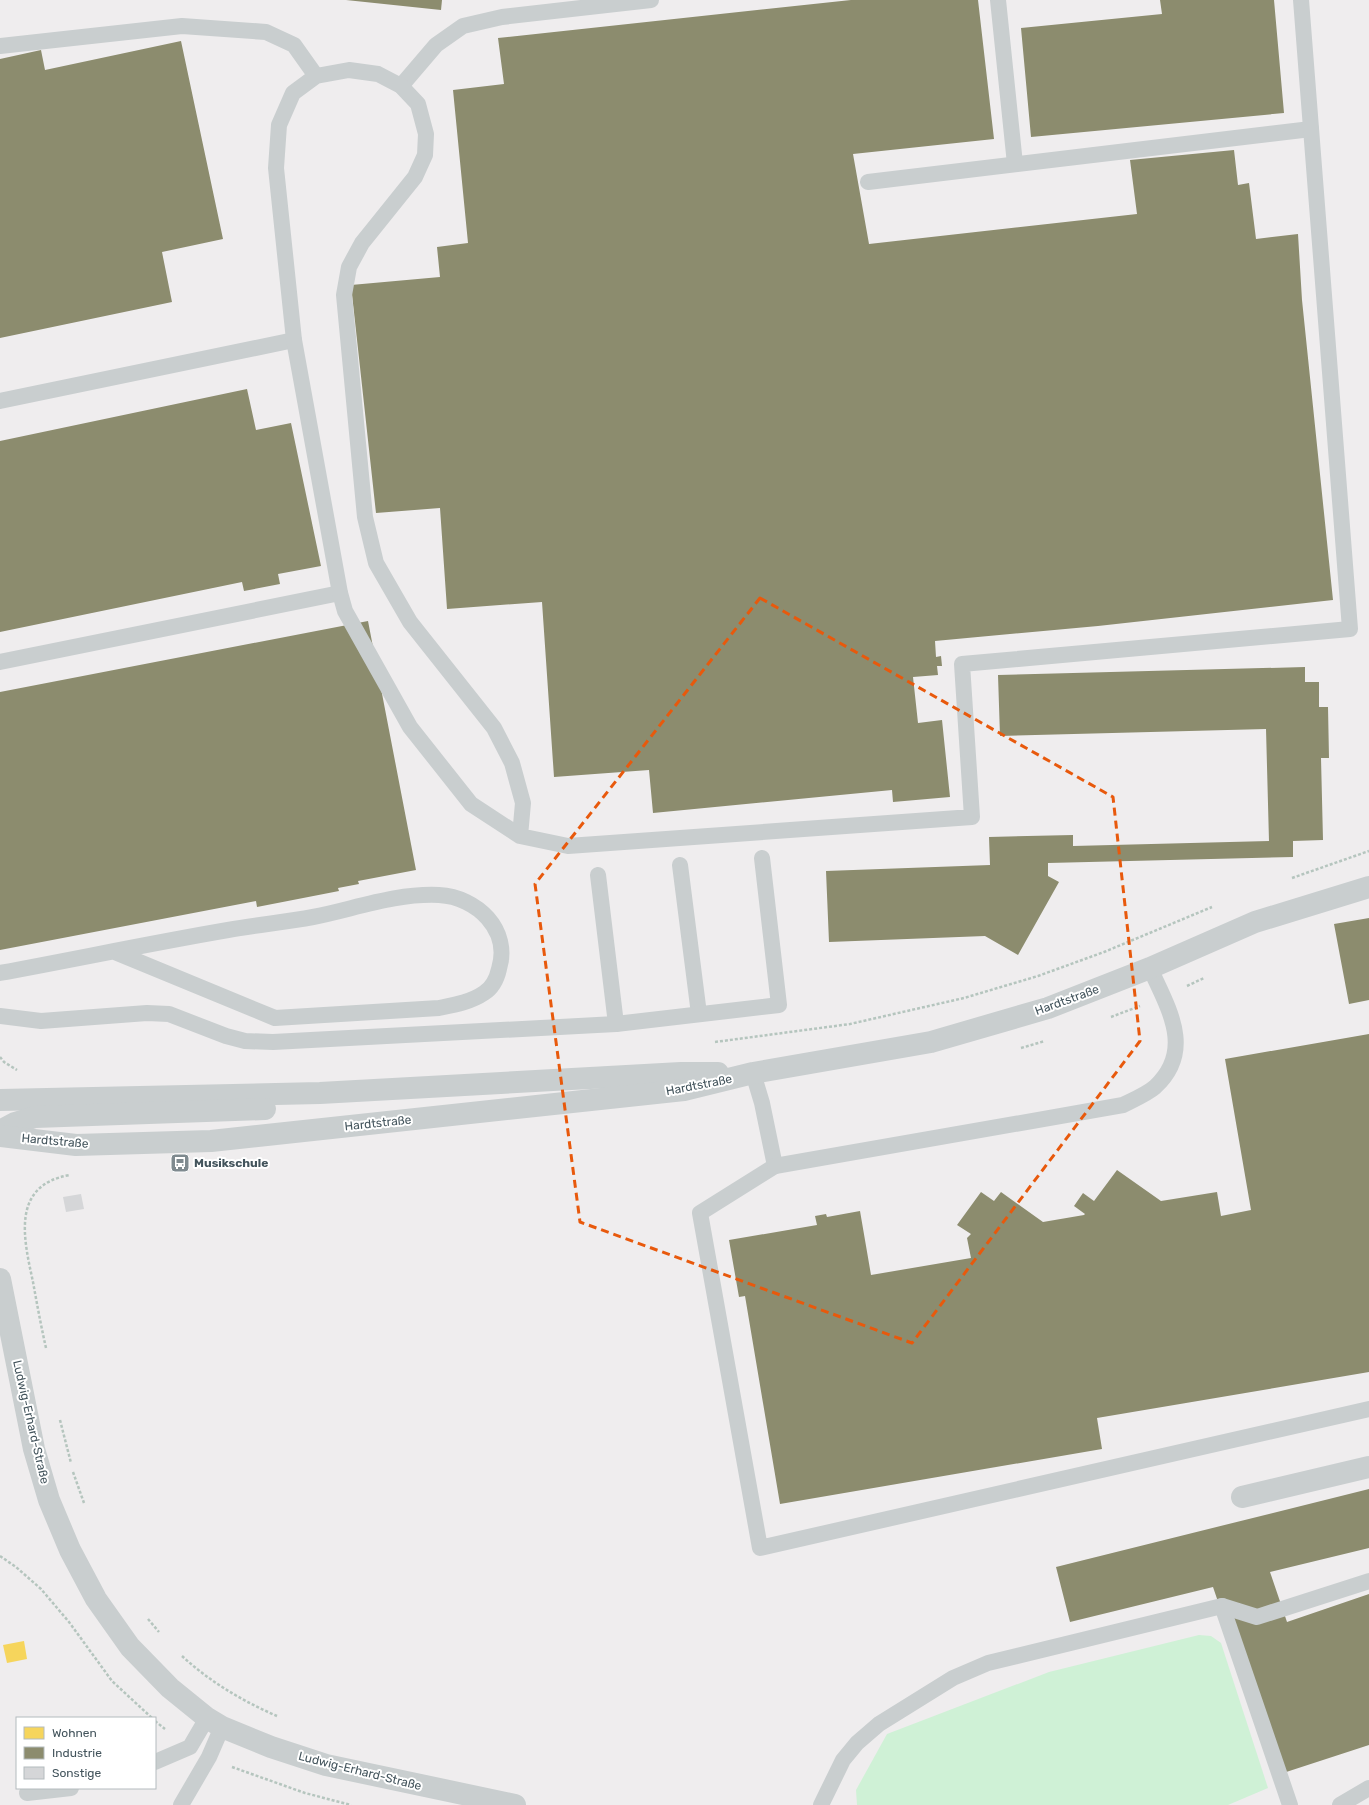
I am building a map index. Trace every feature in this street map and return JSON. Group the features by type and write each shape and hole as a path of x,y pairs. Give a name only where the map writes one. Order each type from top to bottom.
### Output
{"street":[{"name":"Hardtstraße","path":"0,1136 76,1145 211,1141 684,1090 753,1073 931,1042 1048,1008 1150,968 1255,922 1369,887"},
{"name":"Hardtstraße","path":"0,1100 320,1093 681,1073 753,1073"},
{"name":"Hardtstraße","path":"0,1131 16,1123 35,1117 321,1108 517,1083"},
{"name":"Ludwig-Erhard-Straße","path":"0,1279 7,1351 49,1500 70,1550 96,1599 130,1647 170,1688 214,1722 271,1747 326,1765 515,1805"},
{"path":"1242,1497 1369,1467"}],"lane":[{"path":"401,86 436,45 462,26 502,17 651,0"},
{"path":"998,0 1015,164"},
{"path":"520,836 523,803 512,763 494,728 410,622 376,563 365,517 344,295 349,267 362,243 415,177 425,155 426,134 418,104 401,86 378,74 350,70 316,76 293,93 279,125 276,168 294,340 340,593 345,611 410,727 471,804 520,836 568,846 972,817 962,664 1350,629 1301,0"},
{"path":"0,46 182,26 266,32 294,45 316,76"},
{"path":"868,182 1311,129"},
{"path":"0,401 294,340"},
{"path":"0,662 340,593"},
{"path":"0,1016 41,1021 147,1013 169,1014 226,1036 245,1041 273,1042 616,1024 779,1005 762,858"},
{"path":"680,864 699,1014"},
{"path":"598,875 616,1024"},
{"path":"0,973 228,930 314,917 408,896 440,895 466,902 489,918 499,936 503,958 496,978 485,993 462,1003 439,1008 275,1018 115,952"},
{"path":"1150,968 1173,1021 1177,1043 1171,1067 1155,1087 1123,1105 775,1166 700,1213 760,1548 1369,1409"},
{"path":"753,1073 762,1103 775,1166"},
{"path":"821,1805 843,1760 857,1743 879,1724 953,1678 988,1662 1222,1606 1257,1616 1369,1581"},
{"path":"1222,1606 1290,1805"},
{"path":"156,1762 190,1747 214,1722"},
{"path":"181,1805 209,1757 214,1722"},
{"path":"1340,1805 1369,1788"},
{"path":"27,1793 62,1789"}],"path":[{"path":"1110,1017 1163,998 1206,977"},
{"path":"1020,1048 1050,1039"},
{"path":"47,1355 24,1239 25,1217 35,1194 44,1185 57,1178 73,1174"},
{"path":"59,1416 72,1468 84,1504"},
{"path":"0,1556 16,1567 41,1589 69,1622 112,1680 151,1717"},
{"path":"148,1618 162,1635"},
{"path":"178,1652 217,1684 257,1707 282,1718"}],"highlighted area":[{"path":"760,598 1113,797 1140,1041 912,1343 580,1222 535,884"}],"green space":[{"path":"1199,1635 1211,1636 1221,1643 1268,1788 1228,1805 857,1805 856,1790 887,1734 1049,1672"}],"building: Wohnen":[{"path":"24,1641 27,1659 7,1663 3,1645"}],"building: Industrie":[{"path":"346,0 442,0 441,10"},
{"path":"851,0 978,0 994,139 853,154 869,244 1137,214 1130,160 1234,150 1238,185 1249,183 1256,239 1298,234 1302,300 1333,600 1098,626 935,641 936,657 941,656 942,666 937,666 938,675 913,677 918,723 942,720 950,797 893,802 892,790 653,813 649,770 554,777 542,602 447,609 440,508 376,513 351,285 440,277 437,247 468,243 453,90 504,84 498,38"},
{"path":"1160,0 1274,0 1284,113 1031,137 1021,28 1162,14"},
{"path":"181,41 223,239 162,252 172,302 0,338 0,59 41,50 45,70"},
{"path":"247,389 256,430 291,423 321,566 278,574 280,584 244,591 242,582 0,632 0,441"},
{"path":"368,621 416,870 358,881 359,884 338,888 339,891 257,907 256,901 0,950 0,692"},
{"path":"1305,667 1305,682 1319,682 1319,707 1328,707 1329,758 1321,758 1323,840 1293,841 1293,857 1048,863 1048,876 1059,882 1018,955 985,936 829,942 826,871 990,865 989,837 1073,835 1073,846 1269,841 1266,729 1000,736 998,675"},
{"path":"1369,918 1369,1000 1349,1004 1334,924"},
{"path":"1369,1034 1369,1372 1097,1418 1102,1449 780,1504 745,1296 739,1297 729,1240 817,1225 815,1216 826,1214 827,1217 860,1211 871,1275 971,1258 967,1238 971,1234 957,1225 981,1192 994,1201 1001,1192 1043,1222 1084,1215 1085,1214 1074,1206 1083,1193 1094,1201 1117,1170 1161,1201 1217,1192 1221,1216 1251,1210 1225,1059"},
{"path":"1369,1489 1369,1548 1270,1572 1287,1622 1369,1594 1369,1745 1277,1775 1213,1587 1070,1622 1056,1567"}],"building: Sonstige":[{"path":"81,1194 84,1209 66,1212 63,1197"}],"place":[{"name":"Musikschule","path":"180,1163"}]}
